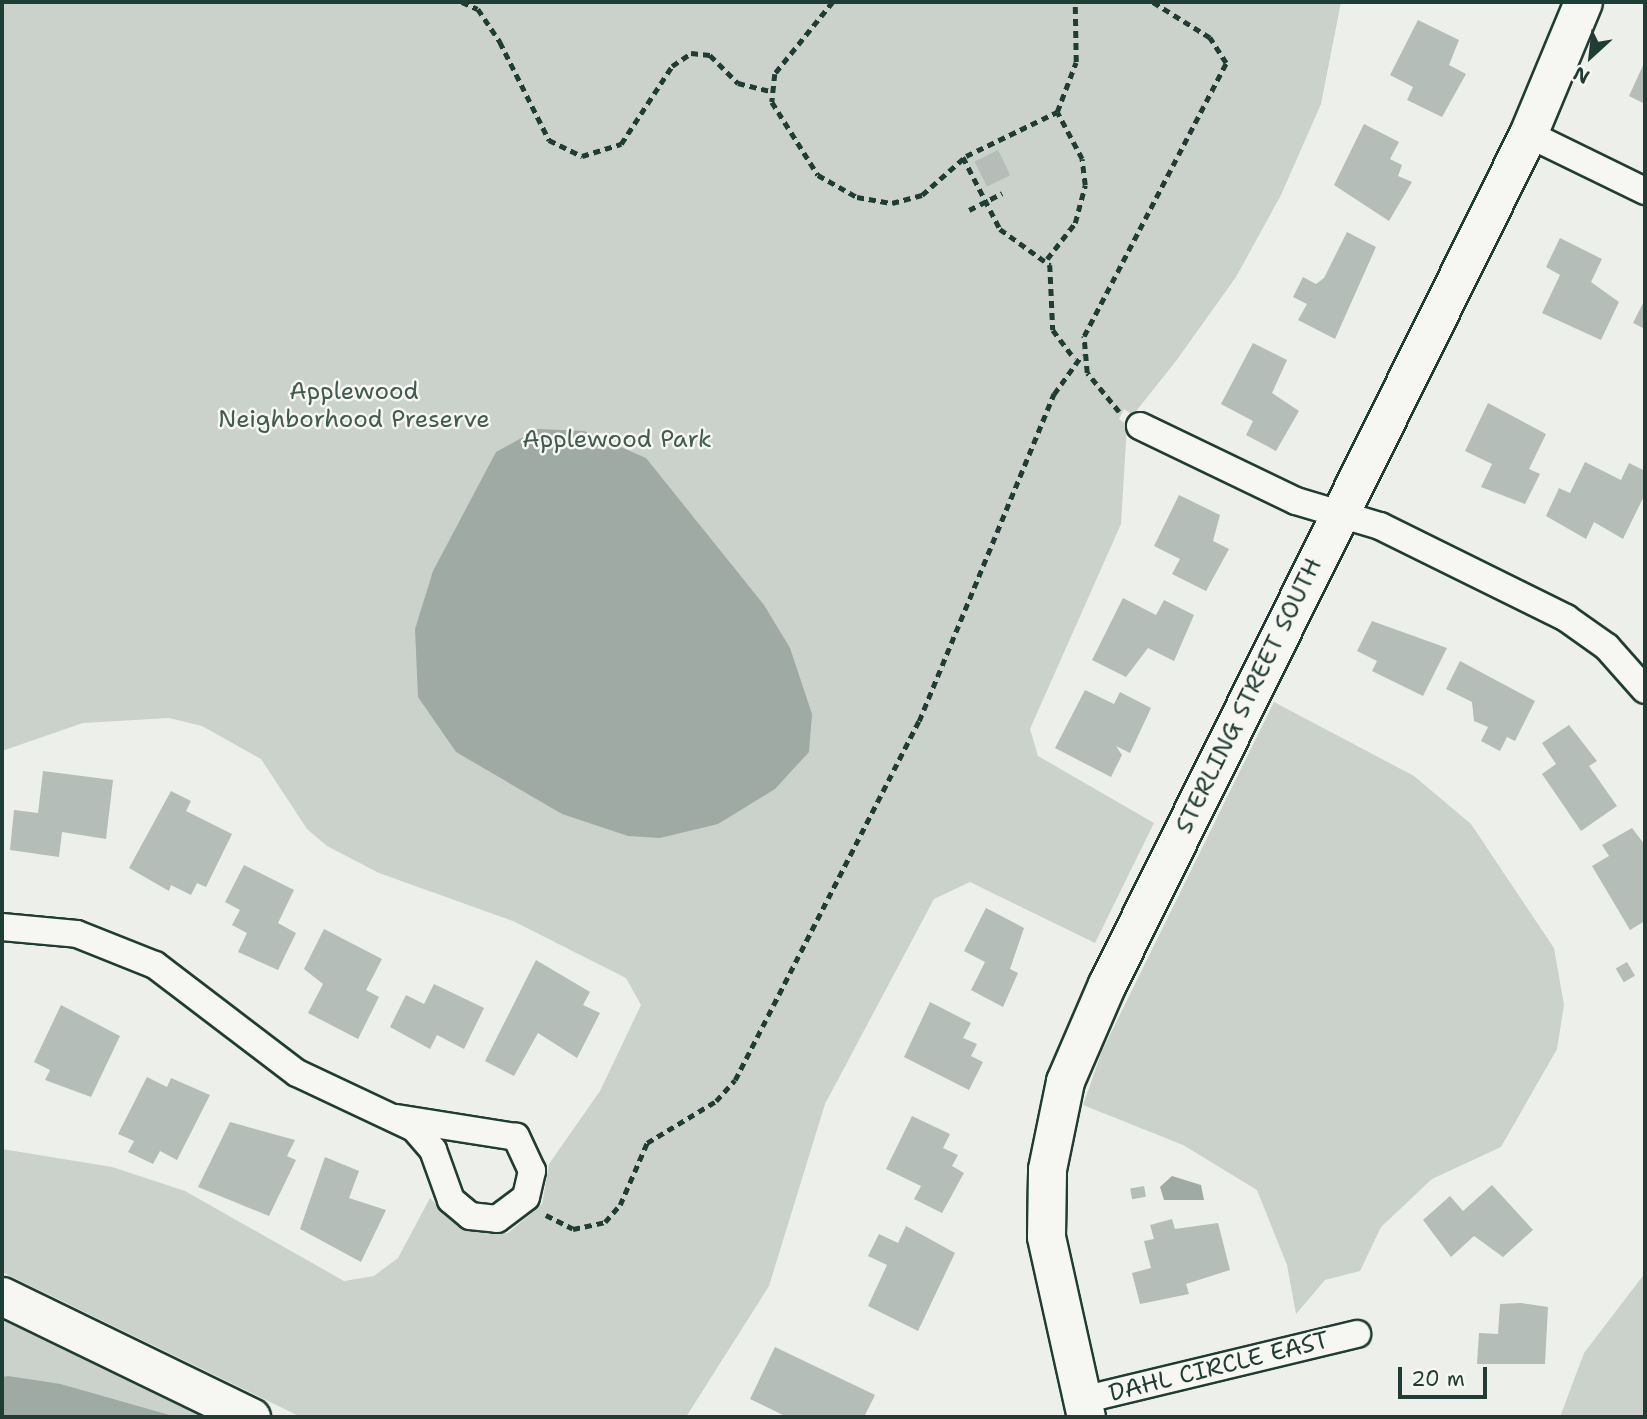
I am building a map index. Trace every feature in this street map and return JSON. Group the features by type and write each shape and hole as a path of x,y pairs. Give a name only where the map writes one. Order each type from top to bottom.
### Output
{"street":[{"name":"STERLING STREET SOUTH","path":"1084,1409 1046,1236 1047,1169 1060,1098 1107,984 1528,134 1583,2"},
{"path":"1528,134 1645,191"},
{"path":"1140,426 1296,501 1380,526 1566,618 1607,647 1645,690"},
{"path":"2,927 65,931 140,956 297,1073 396,1118 428,1141 447,1194 463,1212 497,1219 524,1200 532,1171 516,1137 396,1118"},
{"path":"2,1296 251,1417"},
{"name":"DAHL CIRCLE EAST","path":"1084,1409 1357,1334"}],"path":[{"path":"463,2 478,9 500,41 549,140 582,156 621,144 672,66 691,52 710,55 738,83 770,90"},
{"path":"833,2 777,71 770,90 780,123 810,167 857,197 913,199 963,157 1057,112 1076,62 1075,2"},
{"path":"1140,426 1097,389 1082,355 1092,317 1226,63 1210,38 1152,2"},
{"path":"1046,259 1075,223 1085,185 1082,159 1057,112"},
{"path":"963,157 985,201 1007,236 1046,259 1054,279 1053,330 1076,359"},
{"path":"969,210 1002,193"},
{"path":"524,1200 573,1229 605,1222 620,1205 647,1143 716,1101 735,1080 919,721 1054,394 1076,359 1082,355"}],"green space":[{"name":"Applewood Park","path":"2,2 1341,2 1321,104 1281,195 1236,277 1176,361 1133,415 1124,409 1119,419 1127,425 1121,524 1030,729 1038,756 1154,823 1095,943 970,882 934,899 825,1104 769,1286 686,1417 301,1417 2,1272 2,1149 112,1167 185,1191 344,1281 374,1276 398,1258 430,1198 462,1230 508,1233 542,1204 549,1164 600,1091 641,1005 626,978 513,921 379,873 327,846 307,829 261,759 202,726 169,718 83,723 2,751"},
{"path":"1274,702 1414,776 1471,824 1554,948 1564,1005 1557,1049 1501,1147 1432,1179 1381,1227 1360,1271 1325,1280 1296,1314 1287,1265 1257,1190 1183,1145 1083,1105 1102,1051"},
{"path":"1645,1273 1645,1417 1560,1417 1584,1353"},
{"path":"2,1320 202,1417 177,1417 61,1384 2,1377"}],"shaded area":[{"path":"538,429 584,431 646,458 764,605 790,648 812,714 809,752 775,789 718,824 660,838 628,836 562,814 456,752 418,697 415,629 433,571 496,452"},
{"path":"1172,1176 1201,1185 1204,1200 1164,1200 1160,1187"},
{"path":"2,1377 61,1384 177,1417 2,1417"}],"building":[{"path":"1418,20 1459,40 1449,65 1466,74 1442,117 1407,100 1413,87 1390,75"},
{"path":"1645,61 1645,104 1629,96"},
{"path":"1364,124 1399,142 1390,159 1402,165 1398,176 1412,182 1389,221 1334,185"},
{"path":"998,150 1010,175 987,187 975,161"},
{"path":"1347,232 1376,247 1335,339 1298,320 1307,304 1293,297 1303,277 1316,284 1324,278"},
{"path":"1560,238 1602,259 1591,282 1619,302 1601,340 1542,313 1560,275 1546,267"},
{"path":"1645,299 1645,329 1633,323"},
{"path":"1253,343 1287,360 1272,393 1299,411 1276,451 1246,435 1253,421 1221,404"},
{"path":"1488,403 1546,434 1529,469 1540,474 1525,504 1481,487 1492,464 1465,451"},
{"path":"1585,462 1621,480 1629,463 1645,471 1645,494 1623,539 1594,522 1586,539 1546,516 1559,488 1570,493"},
{"path":"1179,495 1220,515 1213,541 1229,549 1206,591 1172,574 1180,559 1154,546"},
{"path":"1123,598 1156,615 1164,600 1194,615 1174,661 1148,648 1126,677 1092,660"},
{"path":"1372,621 1447,648 1423,696 1372,671 1377,661 1357,651"},
{"path":"1460,661 1535,701 1515,741 1507,737 1500,751 1481,741 1488,727 1474,721 1472,702 1446,689"},
{"path":"1085,690 1114,704 1120,692 1151,708 1130,753 1116,746 1122,755 1111,777 1055,748"},
{"path":"1569,725 1597,761 1589,766 1617,806 1581,831 1542,774 1556,764 1542,743"},
{"path":"43,771 113,780 106,839 62,832 59,857 10,850 14,810 38,813"},
{"path":"171,791 191,801 186,811 232,834 206,887 197,883 191,895 171,885 169,891 129,868"},
{"path":"1632,828 1645,845 1645,921 1630,930 1592,866 1609,856 1602,845"},
{"path":"244,865 294,890 278,923 296,933 278,970 238,952 247,933 232,925 240,910 225,902"},
{"path":"986,908 1024,928 1010,969 1018,973 1003,1007 971,990 985,962 964,951"},
{"path":"324,929 382,959 366,990 379,997 358,1039 308,1013 323,984 304,969"},
{"path":"536,960 590,992 583,1005 600,1013 577,1058 538,1033 514,1076 485,1061"},
{"path":"1627,962 1635,976 1624,982 1616,968"},
{"path":"434,984 484,1008 464,1049 437,1035 430,1049 390,1027 406,995 424,1004"},
{"path":"930,1002 971,1023 963,1038 977,1044 971,1056 983,1062 969,1090 904,1057"},
{"path":"61,1005 120,1036 91,1097 45,1080 50,1070 34,1062"},
{"path":"147,1077 167,1087 171,1078 210,1095 177,1160 160,1151 153,1164 128,1152 134,1141 118,1134"},
{"path":"912,1116 950,1134 943,1148 958,1155 952,1166 964,1173 942,1213 914,1199 921,1186 886,1169"},
{"path":"230,1122 295,1140 287,1156 296,1160 269,1216 198,1187"},
{"path":"325,1157 359,1171 349,1198 386,1210 361,1262 300,1229"},
{"path":"1492,1185 1533,1230 1503,1257 1474,1236 1451,1257 1423,1220 1450,1196 1463,1211"},
{"path":"1144,1186 1146,1197 1132,1199 1130,1188"},
{"path":"1172,1219 1175,1229 1218,1223 1230,1270 1186,1284 1189,1294 1140,1304 1132,1273 1151,1268 1144,1241 1154,1239 1150,1225"},
{"path":"906,1226 955,1253 918,1331 868,1306 887,1265 868,1256 879,1234 898,1243"},
{"path":"1521,1303 1548,1307 1545,1364 1477,1364 1479,1333 1498,1334 1500,1304"},
{"path":"775,1347 875,1395 864,1417 787,1417 750,1399"}],"park label":[{"name":"Applewood Neighborhood Preserve","path":"354,406"}]}
